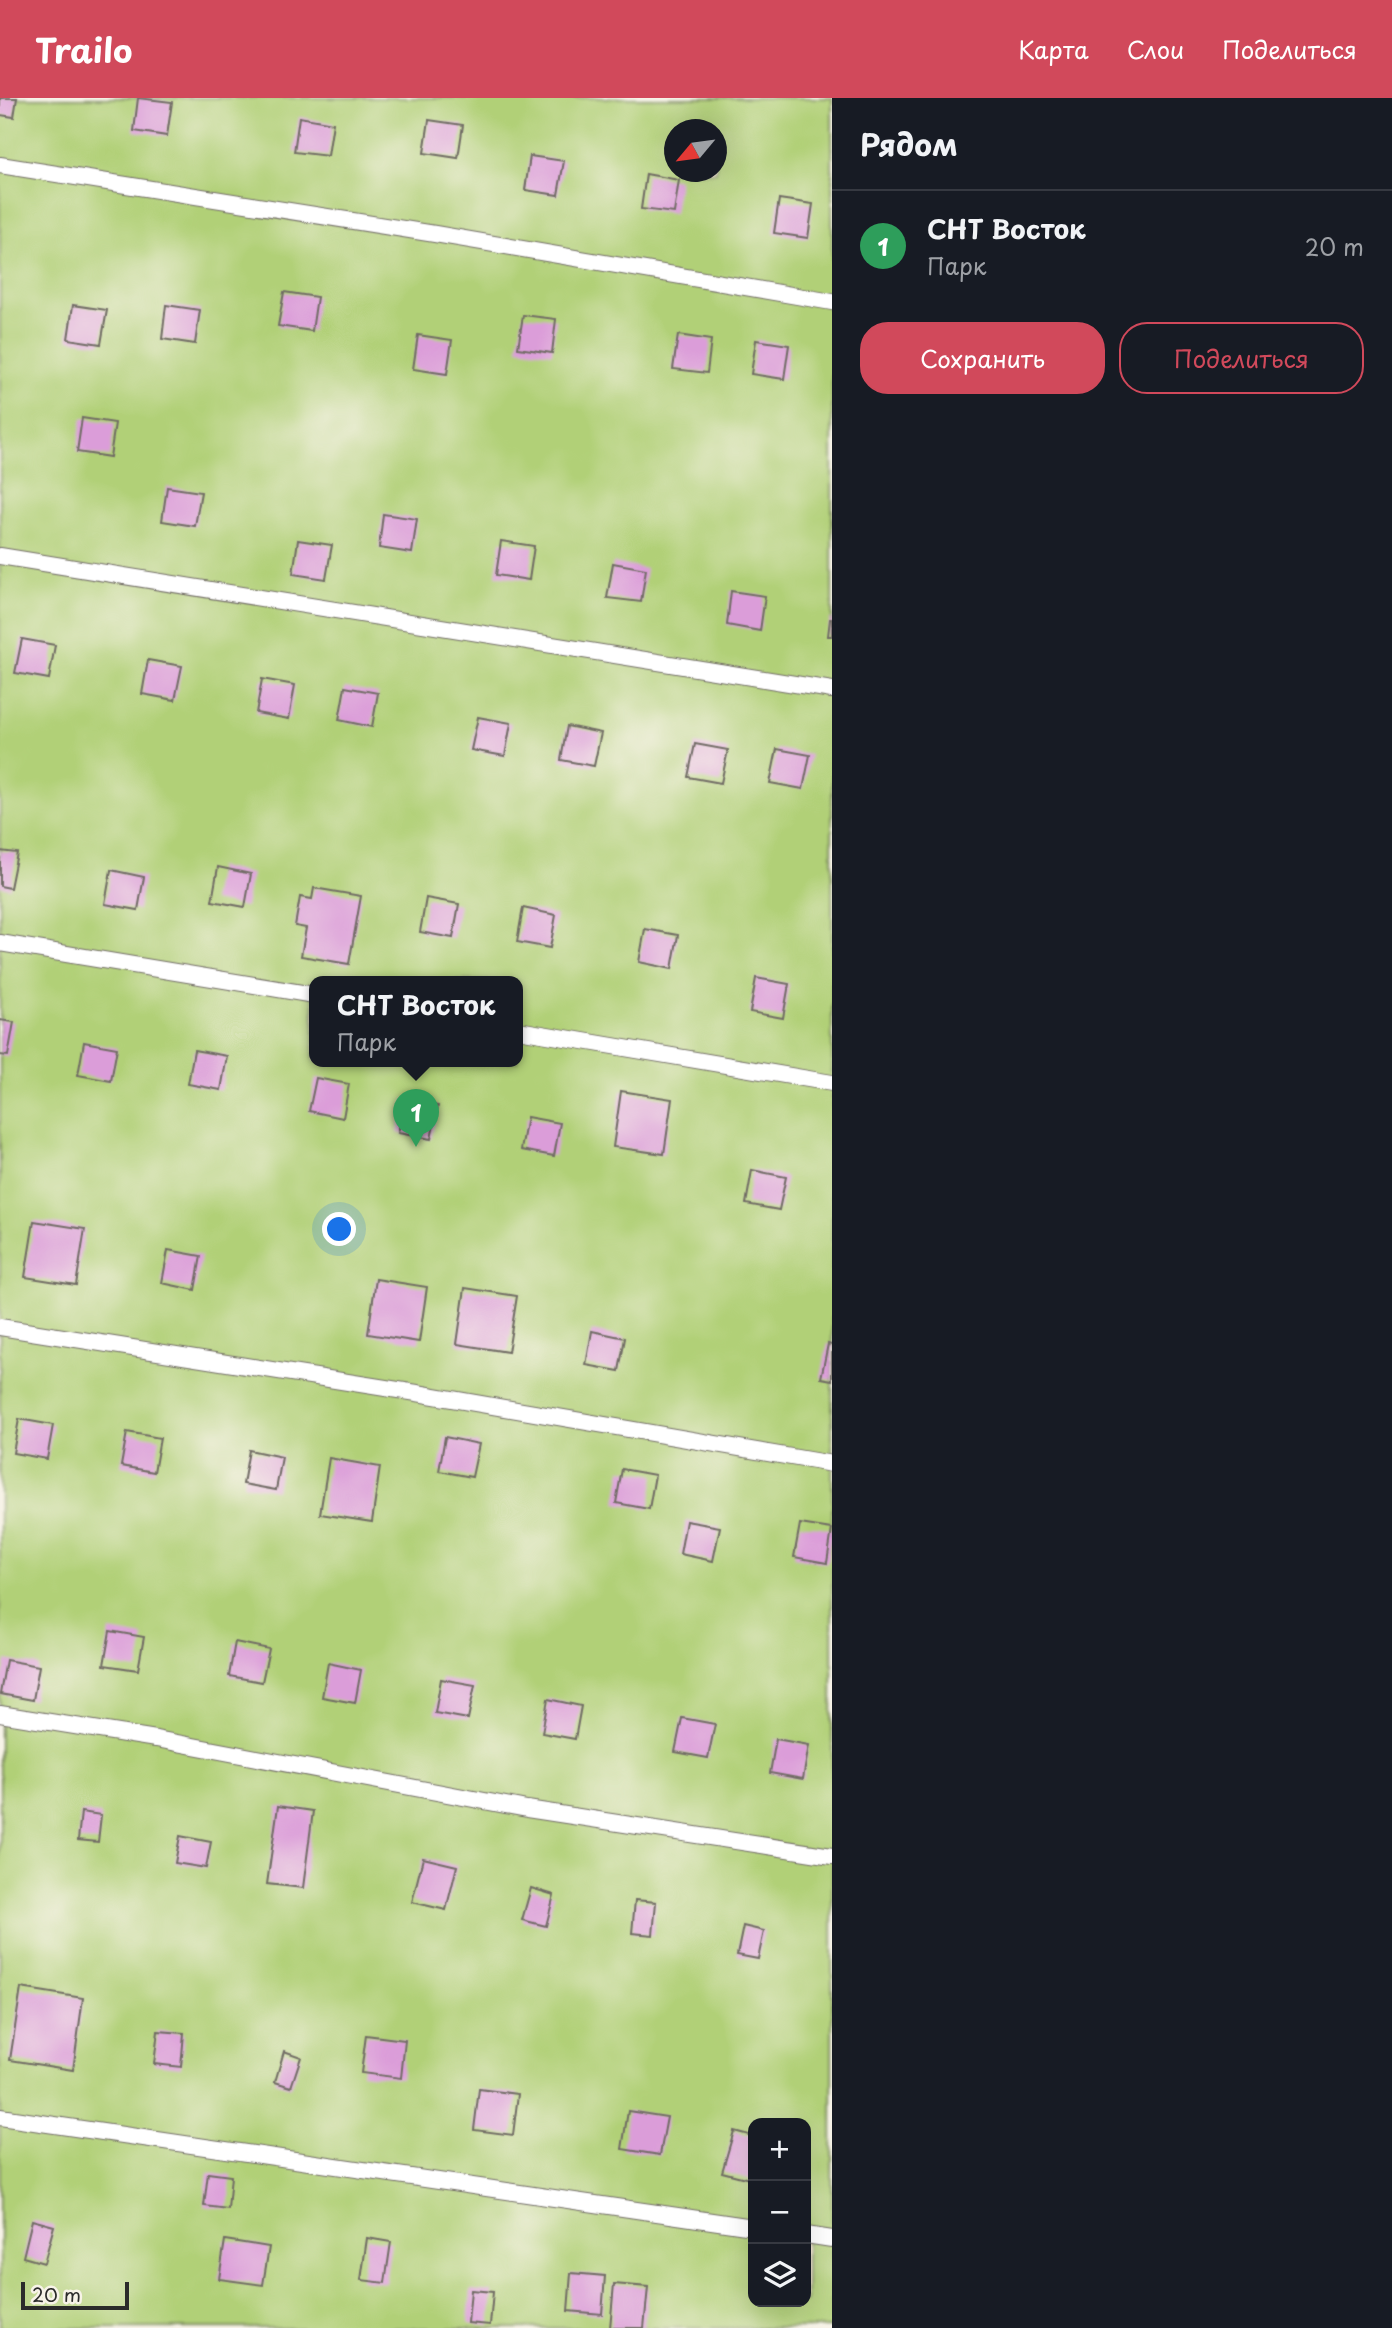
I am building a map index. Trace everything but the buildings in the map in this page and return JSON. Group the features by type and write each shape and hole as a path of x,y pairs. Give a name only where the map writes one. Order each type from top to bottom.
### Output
{"lane":[{"path":"0,165 435,234 832,302"},
{"path":"0,556 832,690"},
{"path":"0,943 309,994"},
{"path":"523,1031 832,1083"},
{"path":"0,1327 417,1392 832,1464"},
{"path":"0,1714 156,1739 527,1809 832,1856"},
{"path":"0,2117 748,2226"},
{"path":"811,2236 832,2239"}],"green space":[{"path":"0,98 832,98 832,2328 0,2328"}],"place":[{"name":"СНТ Восток","path":"416,1147"}]}
